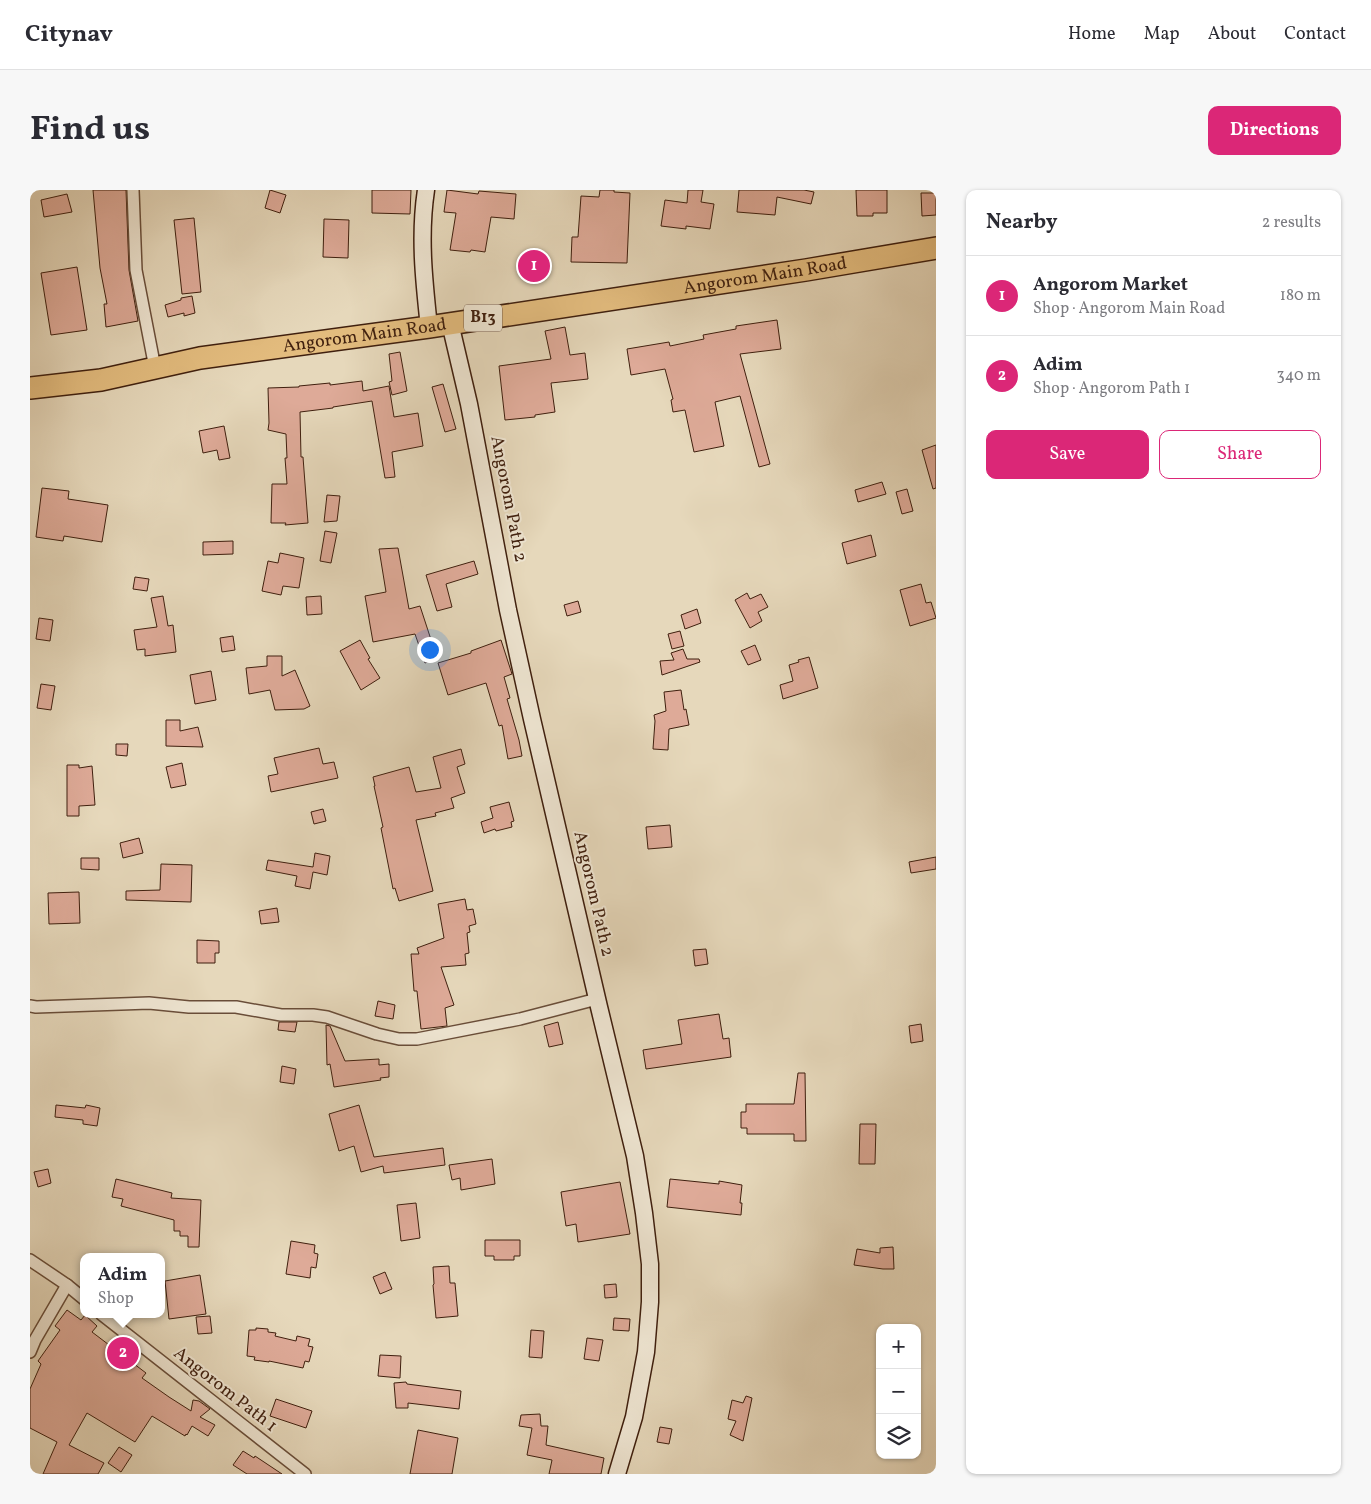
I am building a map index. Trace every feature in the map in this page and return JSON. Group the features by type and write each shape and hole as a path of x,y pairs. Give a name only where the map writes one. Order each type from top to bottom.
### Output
{"highway":[{"name":"Angorom Main Road","path":"30,388 101,380 200,358 439,325 806,270 936,248"}],"street":[{"path":"133,190 136,270 155,368"},
{"name":"Angorom Path 2","path":"426,190 422,225 423,270 439,325 469,404 508,610 532,719 635,1156 650,1264 650,1302 646,1352 634,1417 617,1474"},
{"path":"30,1006 149,1003 190,1007 236,1008 280,1015 326,1017 378,1034 399,1039 418,1039 520,1019 597,999"},
{"path":"30,1260 67,1284 80,1295"},
{"path":"30,1352 67,1284"},
{"name":"Angorom Path 1","path":"106,1318 305,1474"}],"building":[{"path":"93,190 126,190 129,270 138,321 106,327 104,304 107,304 100,268"},
{"path":"270,190 286,195 280,213 265,208"},
{"path":"372,190 411,190 410,214 372,213"},
{"path":"447,190 478,194 479,191 516,194 514,219 491,217 485,252 450,250 456,213 444,212"},
{"path":"600,190 630,193 627,263 571,262 572,237 578,237 581,196 599,197"},
{"path":"688,190 703,190 701,202 714,204 710,229 686,226 686,229 661,226 665,200 687,203"},
{"path":"739,190 804,190 814,192 811,204 777,197 775,215 737,212"},
{"path":"856,190 887,190 887,213 873,213 873,216 857,216"},
{"path":"921,193 936,193 936,215 922,216"},
{"path":"67,194 72,212 44,217 41,200"},
{"path":"194,218 201,292 182,294 174,220"},
{"path":"324,219 349,220 348,258 323,257"},
{"path":"77,267 87,330 51,335 41,273"},
{"path":"192,296 195,313 184,316 184,313 168,317 165,305 181,300 181,298"},
{"path":"777,320 781,349 740,354 770,464 759,467 740,396 715,402 724,446 694,452 685,410 673,412 671,400 673,399 665,369 631,375 627,349 669,342 670,346 704,339 703,335 736,329 736,326"},
{"path":"565,327 570,355 585,353 588,379 551,383 555,412 535,415 535,417 505,420 499,366 551,359 545,331"},
{"path":"400,352 407,391 392,395 389,382 392,381 389,354"},
{"path":"362,381 363,391 389,386 394,417 418,413 423,446 392,452 395,477 385,478 372,401 300,412 301,457 303,457 308,523 285,525 286,523 271,523 272,484 287,484 285,458 287,458 286,434 268,430 268,388 330,383 330,385"},
{"path":"443,384 456,429 445,432 432,387"},
{"path":"224,426 230,458 219,460 217,450 203,453 199,431"},
{"path":"936,445 936,488 933,489 922,450"},
{"path":"882,482 886,494 858,502 855,490"},
{"path":"42,488 69,491 68,499 108,505 102,542 64,536 63,541 36,537"},
{"path":"907,489 913,511 902,514 896,492"},
{"path":"327,495 340,496 337,521 324,522"},
{"path":"325,531 337,533 331,563 320,561"},
{"path":"871,535 876,556 847,564 842,543"},
{"path":"233,541 233,554 203,555 203,542"},
{"path":"398,548 409,609 420,606 437,658 425,663 415,634 373,642 365,596 386,592 379,549"},
{"path":"280,553 304,558 299,588 283,586 281,595 262,591 268,561 278,563"},
{"path":"474,561 478,574 446,584 452,607 437,611 426,575"},
{"path":"135,577 149,579 147,591 133,589"},
{"path":"921,584 926,603 931,602 936,618 910,626 900,590"},
{"path":"747,593 750,599 761,594 768,607 758,612 762,621 750,628 735,600"},
{"path":"163,596 168,626 173,625 176,652 145,656 145,649 137,650 134,630 157,627 151,598"},
{"path":"321,596 322,614 307,615 306,597"},
{"path":"578,601 581,612 567,616 564,605"},
{"path":"697,609 701,623 685,629 681,615"},
{"path":"39,618 53,620 50,641 36,639"},
{"path":"680,631 684,646 672,649 668,634"},
{"path":"233,636 235,650 222,652 220,638"},
{"path":"360,640 370,658 368,659 380,678 361,690 340,651"},
{"path":"501,640 512,674 504,677 510,698 507,699 522,756 508,759 502,725 499,726 486,683 448,695 438,663 471,653 471,651"},
{"path":"755,645 761,660 748,665 741,651"},
{"path":"683,649 687,659 699,659 700,662 662,675 660,661 674,660 671,653"},
{"path":"267,656 282,656 282,676 295,670 310,706 304,709 275,710 270,690 249,694 246,668 267,666"},
{"path":"809,657 818,688 783,699 780,685 793,681 789,665"},
{"path":"211,671 216,700 195,704 190,675"},
{"path":"41,684 55,686 51,710 37,708"},
{"path":"681,690 684,710 686,709 689,725 669,729 668,750 653,749 654,715 666,711 664,692"},
{"path":"166,720 180,720 180,731 198,727 203,747 166,746"},
{"path":"116,744 128,744 127,756 116,755"},
{"path":"319,748 323,764 334,762 338,778 271,792 268,776 278,774 274,758"},
{"path":"461,749 465,764 457,767 465,793 451,798 454,808 435,813 436,816 416,820 433,891 399,901 395,888 393,889 373,777 409,767 416,792 441,788 433,757"},
{"path":"182,763 186,785 171,788 166,767"},
{"path":"67,765 79,765 79,768 92,766 95,805 79,806 79,816 67,816"},
{"path":"509,802 514,821 511,822 512,827 496,831 495,829 484,833 481,822 493,818 490,807"},
{"path":"323,809 326,821 314,824 311,812"},
{"path":"670,825 672,847 648,849 646,827"},
{"path":"139,838 143,853 123,858 120,843"},
{"path":"315,853 330,856 327,875 313,872 310,889 295,886 297,876 266,870 268,860 313,867"},
{"path":"936,857 936,869 911,873 909,862"},
{"path":"81,858 99,858 99,870 81,869"},
{"path":"161,864 192,865 191,902 126,900 126,891 160,890"},
{"path":"79,892 80,923 49,924 48,893"},
{"path":"465,899 467,910 473,909 476,924 469,926 470,932 467,933 469,953 465,954 466,965 441,967 454,1005 445,1008 447,1026 421,1029 417,991 414,991 411,954 419,954 417,948 444,938 438,904"},
{"path":"277,908 279,922 261,924 259,911"},
{"path":"197,940 219,941 219,953 215,953 215,963 197,963"},
{"path":"706,949 708,964 695,966 693,950"},
{"path":"378,1001 395,1005 393,1019 375,1016"},
{"path":"719,1014 723,1039 729,1038 731,1057 646,1069 643,1050 682,1044 678,1020"},
{"path":"279,1022 297,1022 295,1032 278,1030"},
{"path":"558,1022 563,1044 549,1047 544,1026"},
{"path":"921,1024 923,1041 911,1043 909,1026"},
{"path":"326,1025 330,1026 345,1061 379,1059 379,1065 389,1064 389,1077 380,1078 381,1080 334,1087 330,1064 327,1065"},
{"path":"282,1066 296,1069 294,1084 280,1082"},
{"path":"798,1073 805,1073 806,1141 794,1141 794,1134 747,1134 747,1128 741,1128 741,1112 746,1112 746,1104 794,1104"},
{"path":"56,1105 85,1108 86,1105 100,1108 97,1126 83,1124 83,1120 55,1117"},
{"path":"359,1105 374,1157 443,1148 445,1165 384,1173 383,1166 361,1172 354,1146 339,1151 329,1114"},
{"path":"860,1124 876,1124 875,1164 859,1164"},
{"path":"492,1159 495,1184 461,1190 460,1178 452,1180 449,1165"},
{"path":"48,1169 51,1183 38,1187 34,1172"},
{"path":"116,1179 172,1193 171,1198 201,1200 199,1247 188,1247 188,1236 180,1236 180,1231 174,1231 174,1220 121,1206 123,1199 112,1197"},
{"path":"670,1179 719,1184 719,1181 742,1185 741,1215 667,1207"},
{"path":"620,1182 630,1234 578,1242 576,1224 566,1226 561,1192"},
{"path":"416,1203 420,1238 401,1241 397,1205"},
{"path":"485,1240 520,1240 520,1256 514,1256 514,1260 494,1260 494,1256 485,1256"},
{"path":"291,1241 315,1245 314,1253 318,1254 316,1268 311,1267 310,1278 286,1274"},
{"path":"893,1247 894,1269 854,1265 857,1249 880,1253 880,1248"},
{"path":"449,1266 450,1283 455,1283 458,1316 436,1318 433,1267"},
{"path":"385,1272 392,1289 380,1294 373,1277"},
{"path":"200,1275 206,1314 169,1319 165,1281"},
{"path":"616,1284 617,1297 605,1298 604,1285"},
{"path":"67,1310 81,1320 83,1318 88,1318 97,1326 92,1332 146,1373 142,1378 191,1411 193,1400 199,1401 210,1409 200,1417 215,1425 208,1436 192,1426 185,1436 152,1416 135,1442 87,1413 69,1445 104,1463 98,1474 43,1474 57,1442 30,1428 30,1389 41,1364 38,1361 60,1330 55,1326"},
{"path":"210,1316 212,1333 198,1334 196,1317"},
{"path":"614,1318 630,1319 629,1331 613,1330"},
{"path":"256,1328 268,1329 268,1332 276,1333 275,1336 296,1341 297,1336 310,1339 308,1346 313,1347 309,1362 305,1361 303,1368 254,1360 255,1357 247,1356 249,1330 256,1330"},
{"path":"531,1330 544,1331 542,1358 529,1357"},
{"path":"587,1338 603,1340 599,1361 584,1359"},
{"path":"380,1355 401,1356 400,1378 378,1376"},
{"path":"406,1382 407,1384 461,1391 459,1409 408,1403 408,1408 396,1408 394,1383"},
{"path":"746,1396 752,1398 743,1441 730,1435 736,1421 728,1419 732,1400 743,1403"},
{"path":"276,1399 312,1411 306,1428 270,1416"},
{"path":"540,1414 541,1426 548,1426 546,1445 604,1458 601,1474 549,1474 552,1460 527,1455 532,1428 519,1426 521,1415"},
{"path":"660,1427 672,1429 669,1444 657,1442"},
{"path":"418,1430 458,1438 452,1474 410,1474"},
{"path":"119,1447 132,1455 121,1472 108,1463"},
{"path":"243,1451 254,1458 255,1456 282,1474 247,1474 233,1465"}],"place":[{"name":"Angorom Market","path":"534,266"},
{"name":"Adim","path":"123,1353"}]}
